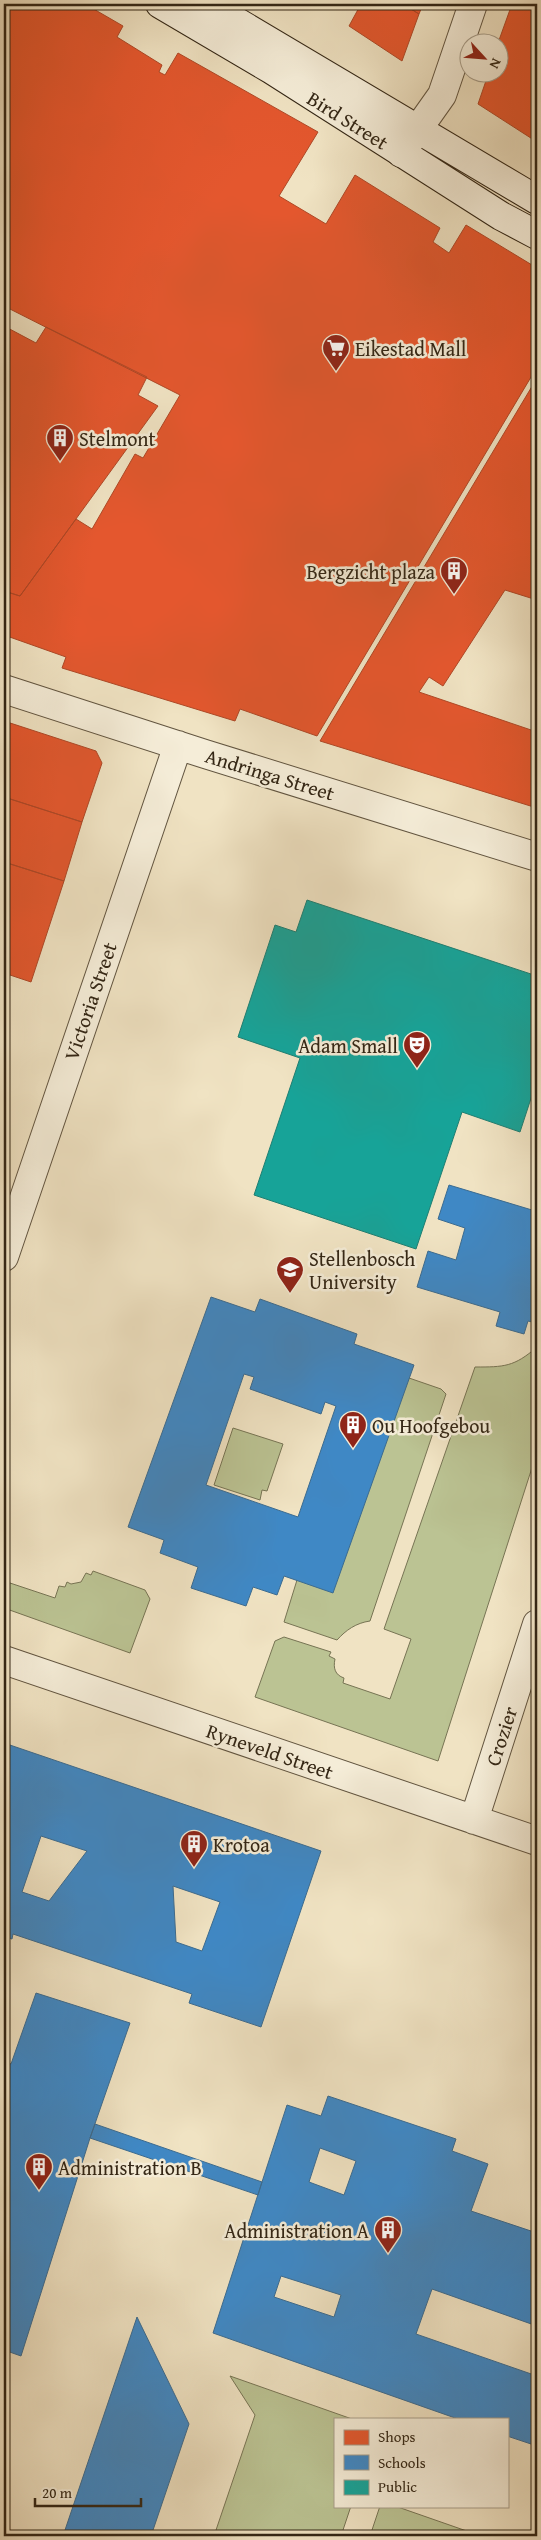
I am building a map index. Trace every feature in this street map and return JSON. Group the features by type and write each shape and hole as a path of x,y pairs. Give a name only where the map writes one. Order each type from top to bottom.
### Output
{"street":[{"name":"Bird Street","path":"160,4 272,70 501,216 537,235"},
{"name":"Bird Street","path":"207,4 419,128 537,200"},
{"path":"401,154 442,95 473,4"},
{"name":"Andringa Street","path":"4,688 178,746 537,857"},
{"name":"Victoria Street","path":"4,1257 178,746"},
{"name":"Crozier","path":"474,1820 537,1624"},
{"name":"Ryneveld Street","path":"4,1660 537,1841"}],"green space":[{"path":"537,1347 537,1452 438,1761 255,1697 275,1641 284,1637 331,1652 329,1656 335,1659 335,1671 344,1678 343,1683 390,1699 411,1639 384,1629 475,1367 494,1367 515,1362"},
{"path":"409,1378 441,1389 446,1394 370,1621 360,1623 337,1640 284,1622 297,1580"},
{"path":"233,1428 283,1444 267,1491 262,1490 260,1500 214,1485"},
{"path":"93,1571 145,1590 150,1599 130,1653 4,1608 4,1581 55,1598 59,1586 65,1587 67,1582 71,1584 81,1582 86,1573 91,1575"},
{"path":"230,2376 349,2418 334,2418 334,2508 350,2508 341,2536 214,2536 255,2415"},
{"path":"379,2508 401,2508 481,2536 370,2536"}],"building: Shops":[{"name":"Eikestad Mall","path":"4,4 85,4 123,26 117,37 162,65 159,72 165,75 178,53 318,132 279,196 326,224 355,175 440,228 433,242 449,253 466,225 537,268 537,367 317,736 240,709 235,721 62,668 66,657 4,635 4,591 20,596 76,519 92,529 135,454 143,458 180,395 4,306"},
{"path":"336,4 355,4 349,7"},
{"path":"361,4 403,4 419,14 402,61 349,26"},
{"path":"403,4 423,4 419,14"},
{"path":"512,4 537,4 537,142 478,104 486,82 508,82 508,32 502,32"},
{"name":"Stelmont","path":"4,326 36,343 46,327 147,377 138,395 158,406 20,596 4,591"},
{"name":"Bergzicht plaza","path":"537,378 537,600 505,590 443,686 429,677 419,692 537,732 537,808 320,741"},
{"path":"4,721 96,751 102,763 82,822 4,797"},
{"path":"4,797 82,822 64,881 4,862"},
{"path":"4,862 64,881 31,982 4,973"}],"building: Schools":[{"path":"449,1185 532,1210 535,1200 537,1200 537,1283 534,1292 537,1294 537,1318 536,1323 528,1321 524,1334 496,1326 500,1312 417,1287 428,1251 456,1260 465,1228 438,1219"},
{"name":"Ou Hoofgebou","path":"211,1297 255,1312 260,1299 357,1334 354,1344 414,1365 333,1593 284,1576 277,1595 253,1587 246,1606 191,1588 198,1567 160,1553 164,1540 128,1527","holes":["244,1374 254,1377 250,1389 321,1414 325,1402 336,1406 298,1517 206,1485"]},
{"name":"Krotoa","path":"4,1743 321,1851 261,2027 189,2003 192,1994 13,1934 12,1939 4,1937","holes":["41,1836 87,1851 49,1901 22,1892","173,1886 220,1902 202,1951 176,1942"]},
{"name":"Administration B","path":"36,1993 130,2023 90,2138 21,2356 4,2350 4,2061 11,2064"},
{"name":"Administration A","path":"328,2096 456,2139 452,2151 488,2164 471,2211 537,2233 537,2326 432,2289 416,2334 537,2376 537,2446 508,2436 508,2418 455,2418 213,2333 287,2105 321,2116","holes":["320,2148 356,2161 344,2195 309,2182","281,2276 341,2295 334,2317 274,2297"]},
{"path":"95,2124 262,2182 258,2195 90,2138"},
{"path":"137,2317 189,2424 151,2536 63,2536"}],"building: Public":[{"name":"Adam Small","path":"307,900 537,976 537,1080 520,1132 462,1112 416,1249 254,1195 300,1058 238,1037 275,925 296,932"}],"place":[{"name":"Eikestad Mall","path":"336,372"},
{"name":"Stelmont","path":"60,462"},
{"name":"Bergzicht plaza","path":"454,595"},
{"name":"Adam Small","path":"417,1069"},
{"name":"Stellenbosch University","path":"290,1294"},
{"name":"Ou Hoofgebou","path":"353,1449"},
{"name":"Krotoa","path":"194,1868"},
{"name":"Administration B","path":"39,2191"},
{"name":"Administration A","path":"388,2254"}]}
